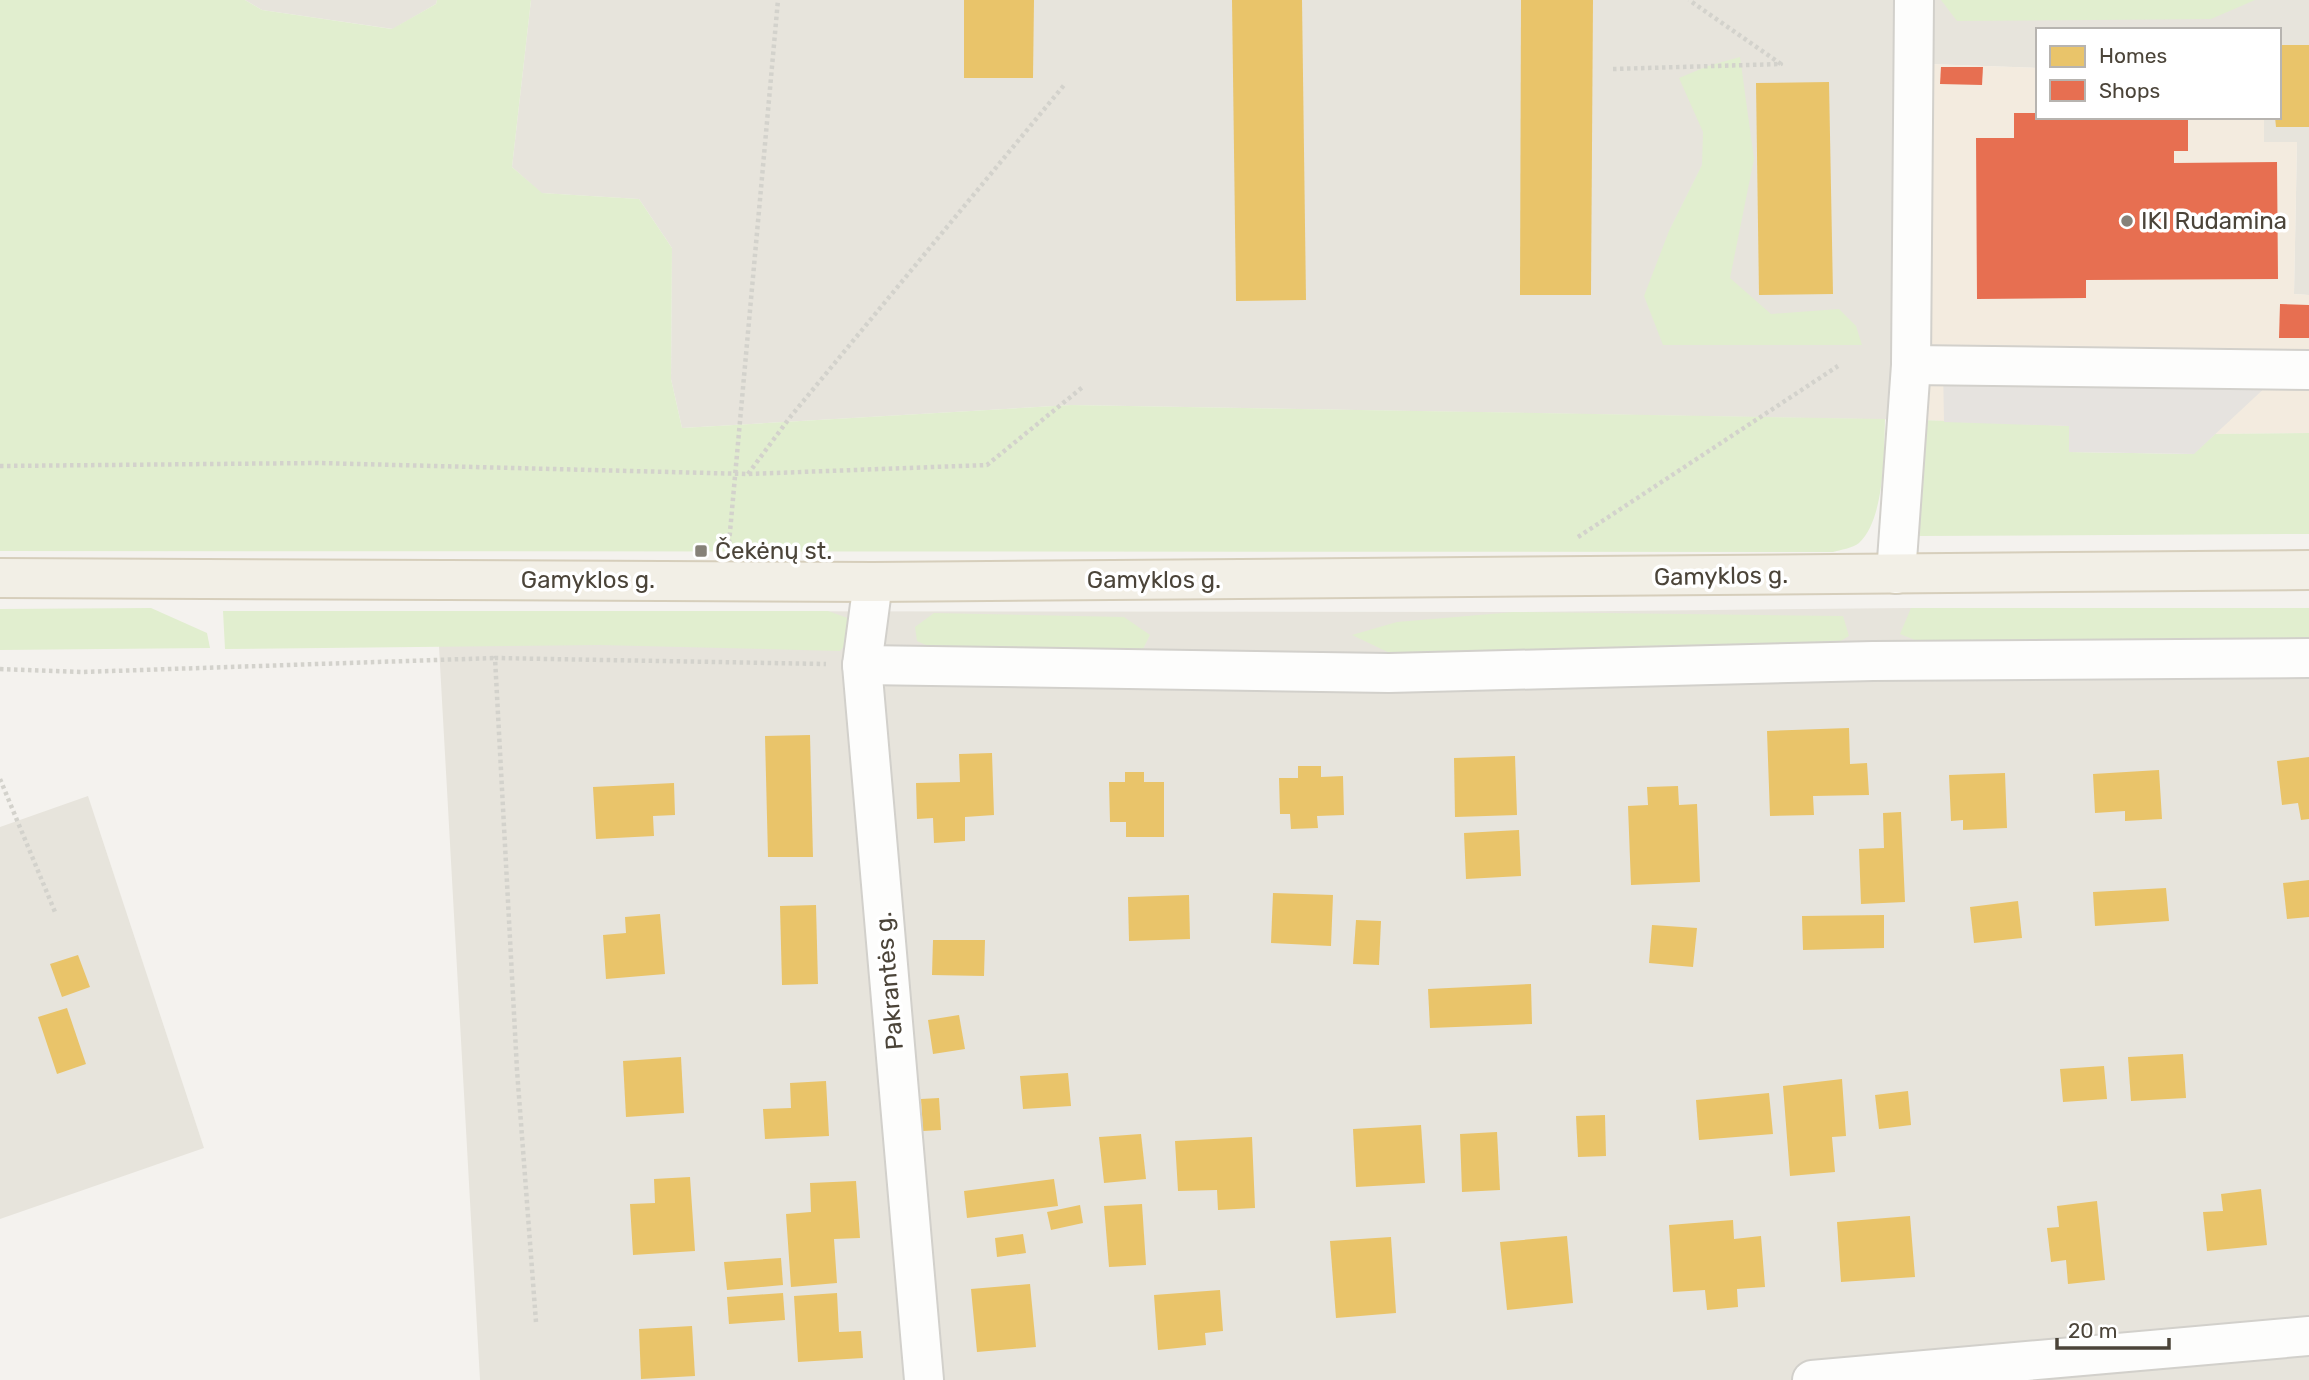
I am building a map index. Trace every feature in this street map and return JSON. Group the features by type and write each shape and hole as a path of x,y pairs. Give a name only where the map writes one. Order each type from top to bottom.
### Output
{"main road":[{"name":"Gamyklos g.","path":"0,578 725,579 873,582 2309,570"}],"street":[{"path":"1896,575 1911,365 1914,0"},
{"path":"1911,365 2309,370"},
{"name":"Pakrantės g.","path":"873,582 862,665 924,1380"},
{"path":"862,665 1389,673 1873,661 2309,658"},
{"path":"1812,1380 2309,1335"}],"path":[{"path":"725,579 778,0"},
{"path":"1612,69 1781,64 1689,0"},
{"path":"748,474 792,416 1065,84"},
{"path":"1574,540 1838,366"},
{"path":"0,466 318,463 748,474 987,465 1084,386"},
{"path":"0,669 82,673 495,658 862,665"},
{"path":"495,658 516,1057 536,1322"},
{"path":"0,779 55,912"}],"shaded area":[{"path":"245,0 437,0 436,4 393,29 262,10"},
{"path":"531,0 2309,0 2309,295 2294,294 2297,142 2264,142 2264,119 2281,119 2281,28 2036,28 2036,68 1928,64 1921,420 1071,405 682,428 671,379 672,248 639,199 541,193 512,167"},
{"path":"1928,64 2036,68 2036,119 2264,119 2264,142 2297,142 2294,294 2309,295 2309,433 2215,434 2194,454 2070,427 1921,420"},
{"path":"1943,366 2285,369 2194,454 2069,452 2069,426 1944,422"},
{"path":"2309,608 2309,1380 480,1380 437,611 1514,612"},
{"path":"88,796 204,1148 0,1219 0,827"}],"green space":[{"path":"0,0 245,0 262,10 392,29 436,4 437,0 531,0 512,167 542,193 639,199 672,248 671,379 682,428 1071,405 1885,419 1881,484 1874,518 1859,543 1833,552 0,551"},
{"path":"1941,0 2255,0 2211,19 1957,21"},
{"path":"1740,57 1754,159 1730,278 1771,314 1839,309 1856,326 1862,345 1663,345 1644,296 1669,231 1702,165 1703,132 1679,78"},
{"path":"1921,420 2070,426 2069,452 2193,454 2215,434 2309,433 2309,534 1919,536"},
{"path":"151,608 207,633 210,648 0,650 0,609"},
{"path":"1911,608 2309,608 2309,644 1920,642 1900,634"},
{"path":"223,611 828,611 856,621 853,636 840,651 599,645 225,649"},
{"path":"1514,612 1843,616 1849,636 1827,649 1396,656 1352,635 1397,622"},
{"path":"934,613 1124,617 1150,635 1143,649 1109,661 950,656 917,641 915,627"}],"building: Homes":[{"path":"964,0 1034,0 1033,78 964,78"},
{"path":"1232,0 1302,0 1306,300 1236,301"},
{"path":"1521,0 1593,0 1591,295 1520,295"},
{"path":"2281,45 2309,45 2309,127 2276,127 2275,119 2281,119"},
{"path":"1829,82 1833,294 1759,295 1756,83"},
{"path":"1849,728 1850,764 1867,763 1869,795 1813,796 1814,815 1770,816 1767,731"},
{"path":"810,735 813,857 768,857 765,736"},
{"path":"992,753 994,815 965,817 965,841 934,843 933,818 917,819 916,783 960,782 959,754"},
{"path":"1515,756 1517,815 1455,817 1454,758"},
{"path":"2309,757 2309,819 2301,820 2298,803 2282,805 2277,761"},
{"path":"1298,766 1321,766 1321,777 1343,776 1344,815 1317,816 1318,828 1291,829 1290,814 1280,814 1279,778 1298,778"},
{"path":"2159,770 2162,819 2125,821 2125,811 2095,813 2093,774"},
{"path":"1125,772 1144,772 1144,782 1164,782 1164,837 1126,837 1126,822 1110,822 1109,782 1125,782"},
{"path":"2005,773 2007,828 1963,830 1963,820 1951,821 1949,775"},
{"path":"674,783 675,815 653,816 654,836 596,839 593,787"},
{"path":"1678,786 1679,805 1697,804 1700,882 1631,885 1628,806 1648,805 1647,787"},
{"path":"1901,812 1905,902 1861,904 1859,849 1884,848 1883,813"},
{"path":"1519,830 1521,876 1466,879 1464,833"},
{"path":"2309,880 2309,917 2287,919 2283,883"},
{"path":"2166,888 2169,921 2095,926 2093,892"},
{"path":"1273,893 1333,895 1331,946 1271,943"},
{"path":"1189,895 1190,939 1129,941 1128,897"},
{"path":"2018,901 2022,938 1974,943 1970,907"},
{"path":"816,905 818,984 782,985 780,906"},
{"path":"660,914 665,974 606,979 603,935 626,933 625,917"},
{"path":"1884,915 1884,948 1803,950 1802,916"},
{"path":"1356,920 1381,921 1379,965 1353,964"},
{"path":"1652,925 1697,928 1693,967 1649,963"},
{"path":"933,940 985,940 984,976 932,975"},
{"path":"78,955 90,987 62,997 50,964"},
{"path":"1531,984 1532,1024 1430,1028 1428,989"},
{"path":"67,1008 86,1064 57,1074 38,1017"},
{"path":"959,1015 965,1049 933,1054 928,1020"},
{"path":"2183,1054 2186,1098 2131,1101 2128,1057"},
{"path":"681,1057 684,1113 626,1117 623,1061"},
{"path":"2104,1066 2107,1099 2063,1102 2060,1069"},
{"path":"1068,1073 1071,1106 1023,1109 1020,1076"},
{"path":"1842,1079 1846,1136 1832,1137 1835,1172 1790,1176 1783,1086"},
{"path":"826,1081 829,1136 765,1139 763,1109 791,1108 790,1083"},
{"path":"1908,1091 1911,1125 1879,1129 1875,1095"},
{"path":"1769,1093 1773,1134 1699,1140 1696,1100"},
{"path":"939,1098 941,1130 923,1131 921,1099"},
{"path":"1605,1115 1606,1156 1578,1157 1576,1116"},
{"path":"1421,1125 1425,1183 1356,1187 1353,1129"},
{"path":"1497,1132 1500,1190 1462,1192 1460,1134"},
{"path":"1141,1134 1146,1179 1104,1183 1099,1137"},
{"path":"1252,1137 1255,1208 1218,1210 1217,1190 1178,1191 1175,1141"},
{"path":"690,1177 695,1251 633,1255 630,1204 655,1203 654,1179"},
{"path":"1054,1179 1058,1206 967,1218 964,1191"},
{"path":"856,1181 860,1238 834,1239 837,1283 791,1287 786,1214 811,1212 810,1183"},
{"path":"2261,1189 2267,1245 2207,1251 2203,1212 2223,1211 2221,1194"},
{"path":"2097,1201 2105,1280 2068,1284 2066,1260 2051,1262 2047,1228 2059,1227 2057,1206"},
{"path":"1142,1204 1146,1265 1109,1267 1104,1206"},
{"path":"1080,1205 1083,1223 1051,1230 1047,1212"},
{"path":"1910,1216 1915,1277 1841,1282 1837,1222"},
{"path":"1733,1220 1734,1239 1761,1236 1765,1287 1737,1289 1738,1307 1707,1310 1705,1290 1673,1292 1669,1225"},
{"path":"1023,1234 1026,1253 997,1257 995,1238"},
{"path":"1567,1236 1573,1303 1507,1310 1500,1242"},
{"path":"1391,1237 1396,1313 1336,1318 1330,1241"},
{"path":"781,1258 783,1285 727,1290 724,1262"},
{"path":"1030,1284 1036,1347 977,1352 971,1289"},
{"path":"1220,1290 1223,1331 1205,1333 1206,1345 1158,1350 1154,1295"},
{"path":"783,1293 785,1320 729,1324 727,1297"},
{"path":"837,1293 839,1332 861,1331 863,1358 798,1362 794,1296"},
{"path":"692,1326 695,1376 641,1379 639,1329"}],"building: Shops":[{"path":"1941,67 1983,67 1982,85 1940,84"},
{"name":"IKI Rudamina","path":"2014,113 2036,113 2036,119 2188,119 2188,151 2174,151 2174,163 2277,162 2278,279 2086,280 2086,298 1977,299 1976,138 2014,138"},
{"path":"2280,304 2309,305 2309,338 2279,338"}],"place":[{"name":"IKI Rudamina","path":"2127,221"},
{"name":"Čekėnų st.","path":"701,551"}]}
